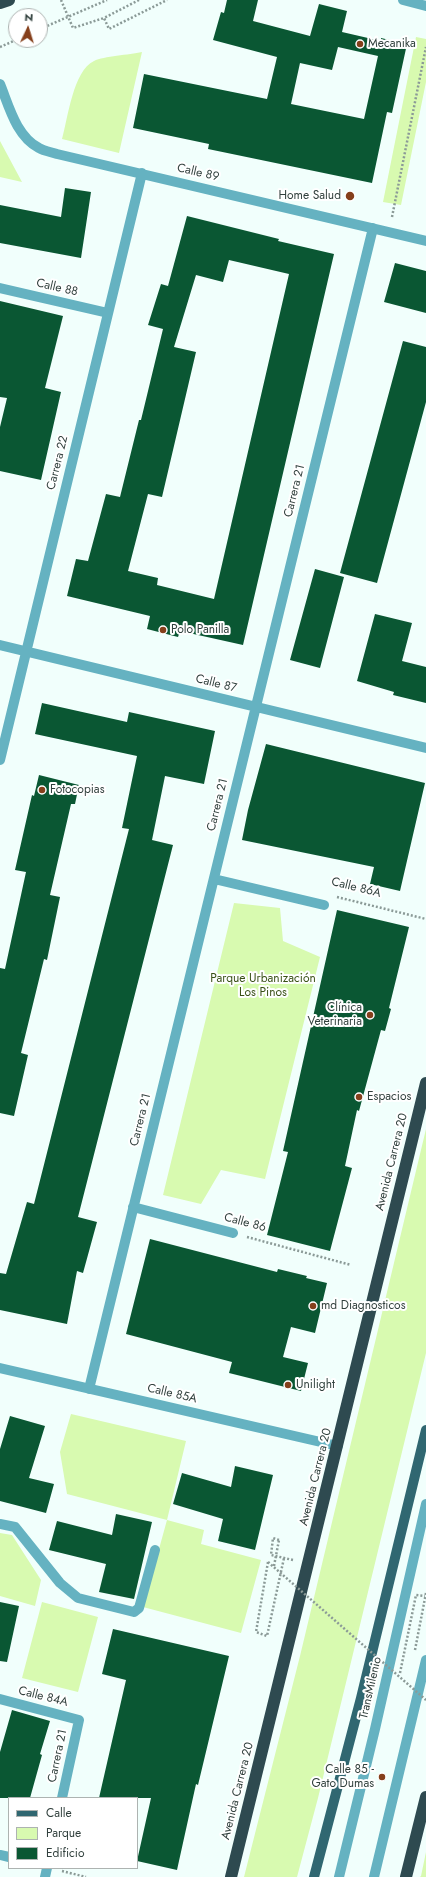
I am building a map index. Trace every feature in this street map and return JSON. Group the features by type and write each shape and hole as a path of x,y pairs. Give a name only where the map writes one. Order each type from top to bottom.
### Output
{"highway":[{"path":"0,3 9,0"},
{"name":"Avenida Carrera 20","path":"231,1877 426,1083"},
{"path":"406,1877 426,1797"}],"main road":[{"path":"314,1877 361,1698 426,1430"}],"street":[{"path":"403,0 426,6"},
{"name":"Calle 89","path":"0,84 18,128 28,140 39,148 57,154 426,241"},
{"name":"Carrera 22","path":"0,760 142,173"},
{"name":"Carrera 21","path":"89,1389 373,228"},
{"name":"Calle 88","path":"0,288 108,313"},
{"name":"Calle 87","path":"0,645 426,748"},
{"name":"Calle 86A","path":"214,879 324,905"},
{"name":"Calle 86","path":"133,1207 233,1233"},
{"name":"Calle 85A","path":"0,1368 338,1446"},
{"name":"TransMilenio","path":"339,1877 357,1810 426,1504"},
{"path":"0,1524 15,1527 60,1583 78,1598 134,1612 139,1608 155,1550"},
{"path":"374,1877 426,1660"},
{"name":"Calle 84A","path":"0,1699 79,1720"},
{"name":"Carrera 21","path":"62,1797 79,1720"}],"path":[{"path":"61,0 73,28 104,18 139,0"},
{"path":"48,26 107,0"},
{"path":"104,18 109,29 167,0"},
{"path":"389,232 426,47"},
{"name":"Calle 86A","path":"329,895 426,919"},
{"name":"Calle 86","path":"233,1233 351,1265"},
{"path":"274,1566 279,1540 273,1538 271,1555 284,1558 309,1564"},
{"path":"284,1558 278,1584 267,1636 256,1632 268,1562 274,1566 408,1686 426,1700"},
{"path":"400,1673 416,1595 426,1595 414,1656"},
{"path":"408,1686 409,1678"},
{"path":"58,1870 86,1877"}],"green space":[{"path":"416,37 426,39 426,82 401,205 383,202"},
{"path":"142,52 119,153 62,139 72,96 81,74 87,66 98,59"},
{"path":"0,141 22,182 0,177"},
{"name":"Parque Urbanización Los Pinos","path":"234,903 280,908 283,941 320,957 265,1179 221,1170 201,1204 163,1195"},
{"path":"426,1129 426,1353 318,1798 297,1877 244,1877 300,1656"},
{"path":"71,1414 186,1441 167,1520 67,1494 60,1452"},
{"path":"167,1520 204,1530 201,1544 261,1560 241,1633 143,1607"},
{"path":"0,1533 12,1535 41,1580 35,1606 0,1596"},
{"path":"42,1602 98,1617 78,1692 22,1678"},
{"path":"426,1852 426,1877 420,1877 421,1876"}],"building":[{"path":"227,0 258,0 253,21 310,36 319,4 347,11 342,32 381,41 381,38 407,44 392,113 387,112 372,183 208,149 209,144 133,128 144,74 267,99 277,57 213,40 221,12 224,13","holes":["338,47 378,56 364,119 291,104 300,63 332,70"]},
{"path":"65,188 91,192 81,258 0,243 0,205 61,217"},
{"path":"187,216 279,239 278,241 334,254 243,645 180,631 178,637 147,629 150,616 67,596 76,559 88,561 106,494 120,497 139,420 141,420 163,329 148,325 161,284 168,286","holes":["229,260 289,274 214,599 157,585 158,578 128,571 148,494 162,497 196,352 174,347 196,275 223,282"]},
{"path":"395,263 426,271 426,313 384,302"},
{"path":"0,301 63,316 45,388 61,392 41,480 0,471 0,427 7,398 0,397"},
{"path":"403,341 426,347 426,402 377,583 340,573"},
{"path":"315,569 344,577 320,668 290,660"},
{"path":"375,614 412,623 402,661 426,667 426,703 393,695 394,692 357,681"},
{"path":"42,703 127,722 129,712 215,731 204,784 165,776 152,840 173,845 78,1217 97,1222 83,1273 77,1271 67,1324 0,1310 0,1273 6,1274 27,1202 34,1204 129,829 122,828 137,756 35,734"},
{"path":"266,744 425,783 400,891 370,884 374,867 242,840 248,810"},
{"path":"39,775 79,785 75,804 71,804 50,895 60,897 47,960 44,959 21,1053 28,1055 14,1116 0,1113 0,968 5,969 26,872 15,870 32,795 34,796"},
{"path":"337,910 409,927 389,1008 391,1009 385,1031 381,1030 359,1111 357,1110 345,1166 352,1168 330,1251 267,1235 288,1152 283,1151"},
{"path":"150,1239 277,1272 278,1269 307,1276 306,1278 327,1283 315,1333 291,1327 283,1357 308,1363 301,1391 229,1373 232,1362 126,1334"},
{"path":"10,1416 45,1426 29,1478 54,1484 46,1513 0,1501 0,1449"},
{"path":"235,1466 273,1475 255,1550 218,1541 223,1519 173,1504 182,1473 231,1487"},
{"path":"116,1514 152,1522 134,1599 99,1592 106,1564 49,1550 57,1521 112,1535"},
{"path":"0,1602 19,1606 7,1662 0,1661"},
{"path":"113,1629 229,1656 198,1785 196,1784 177,1870 138,1861 151,1798 99,1797 126,1680 102,1674"},
{"path":"12,1710 50,1721 40,1754 42,1755 30,1797 0,1798 0,1752"}],"place":[{"name":"Mecanika","path":"360,44"},
{"name":"Home Salud","path":"350,196"},
{"name":"Polo Panilla","path":"163,630"},
{"name":"Fotocopias","path":"42,790"},
{"name":"Clínica Veterinaria","path":"370,1015"},
{"name":"Espacios","path":"359,1097"},
{"name":"md Diagnosticos","path":"313,1306"},
{"name":"Unilight","path":"288,1385"},
{"name":"Calle 85 - Gato Dumas","path":"382,1777"}]}
